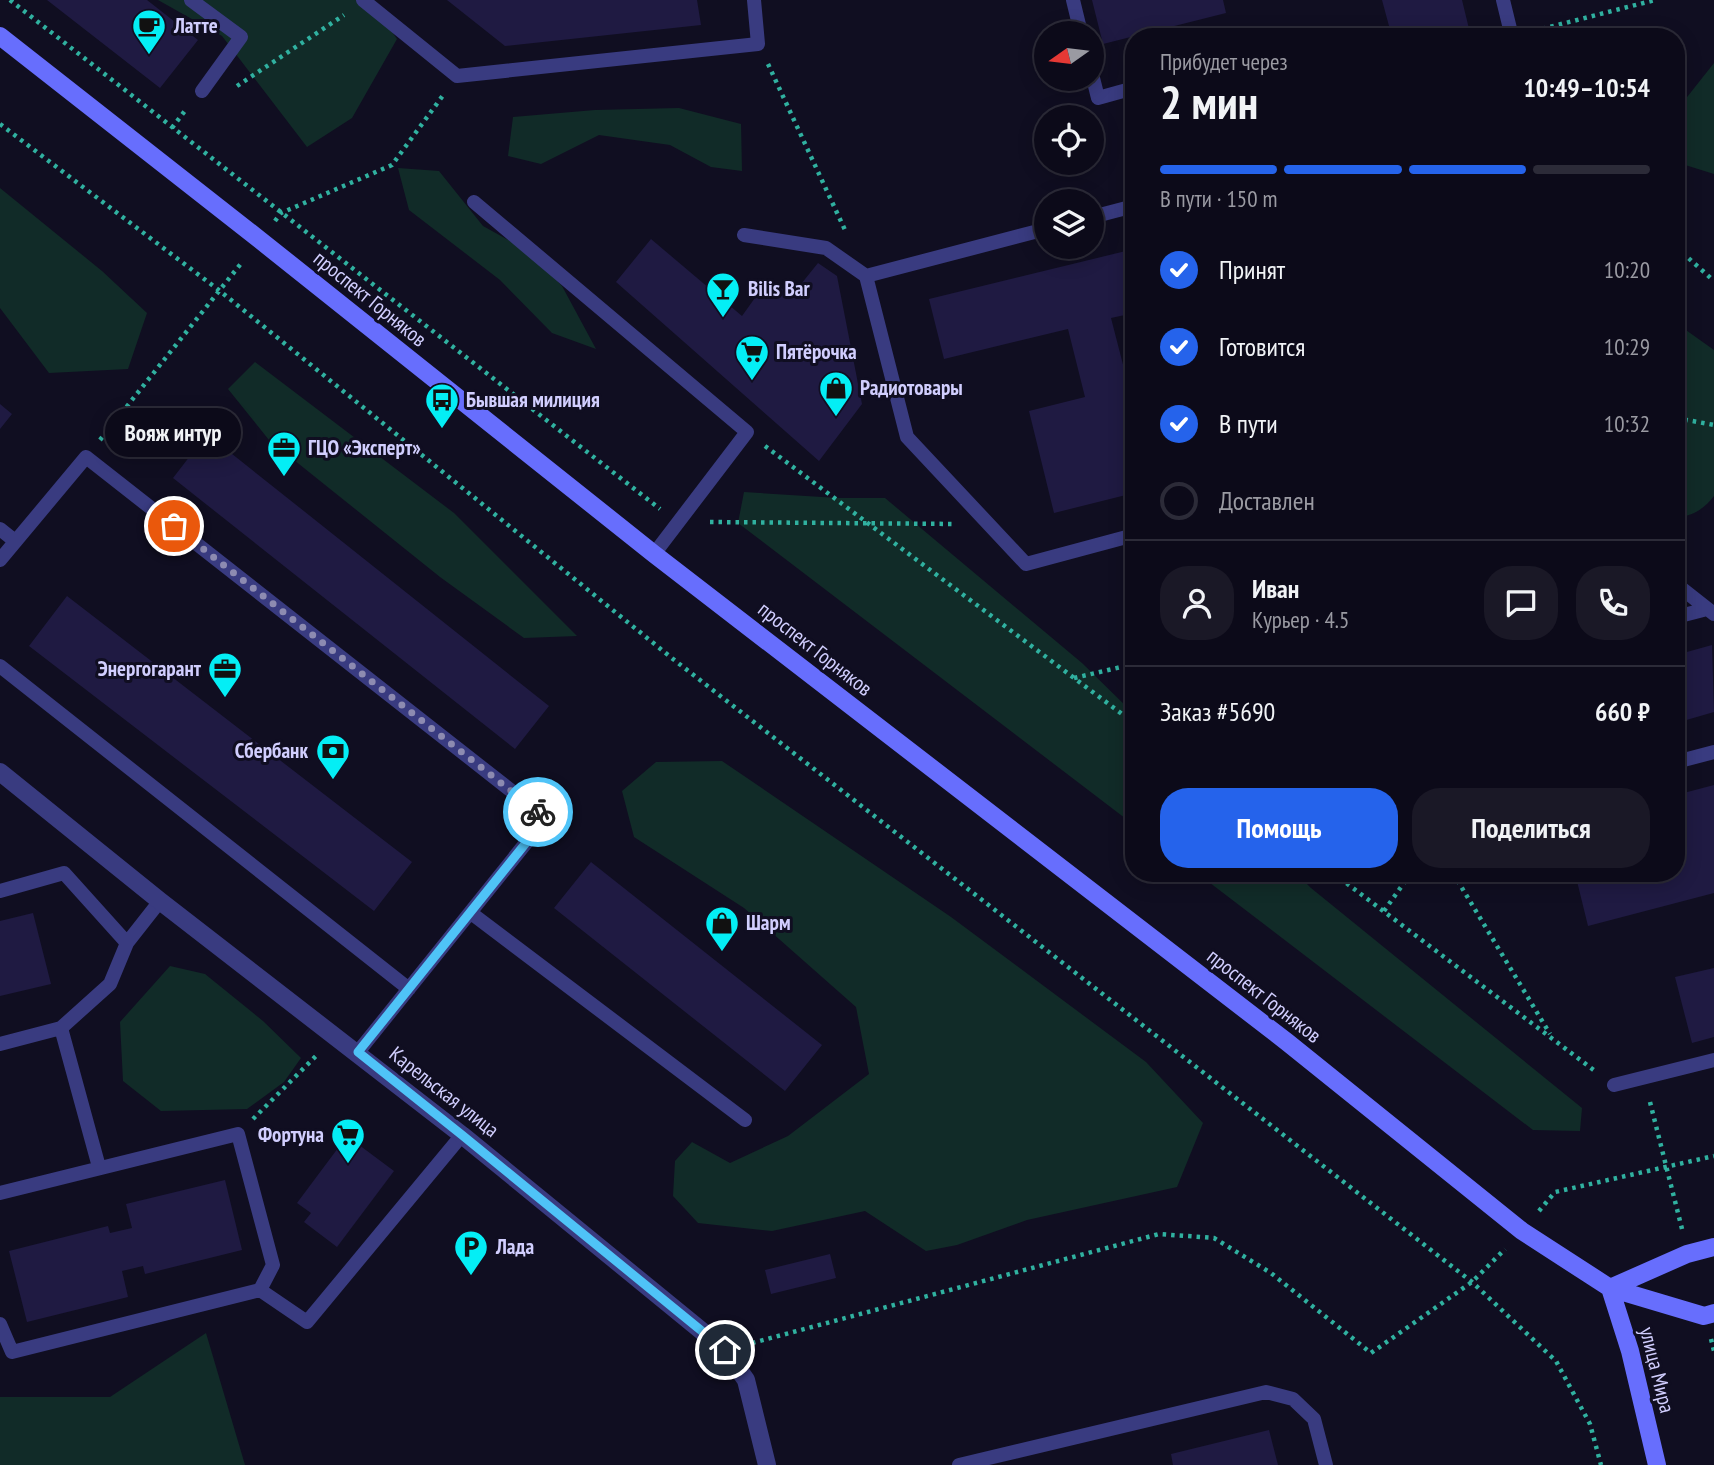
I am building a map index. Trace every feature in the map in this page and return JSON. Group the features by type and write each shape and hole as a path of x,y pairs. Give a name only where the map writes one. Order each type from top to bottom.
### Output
{"main road":[{"name":"проспект Горняков","path":"0,36 654,554 1287,1042 1522,1231 1611,1288 1704,1316 1714,1313"},
{"path":"1611,1288 1687,1254 1714,1247"},
{"name":"улица Мира","path":"1611,1288 1630,1351 1657,1465"}],"street":[{"name":"Карельская улица","path":"0,772 160,901 337,1035 725,1350 746,1380 767,1465"}],"lane":[{"path":"191,0 241,37 202,91"},
{"path":"364,1 457,76 758,44 754,0"},
{"path":"1073,0 1078,21"},
{"path":"1503,0 1510,28"},
{"path":"1096,91 1098,97 1125,90"},
{"path":"474,202 747,432 654,554"},
{"path":"1104,214 1125,208"},
{"path":"866,276 1034,232"},
{"path":"744,236 826,248 866,276 907,437 1026,565 1125,538"},
{"path":"0,560 86,457 546,818 358,1052"},
{"path":"0,529 15,541"},
{"path":"1685,591 1711,611"},
{"path":"1685,615 1711,611"},
{"path":"0,666 409,989"},
{"path":"1685,760 1714,752"},
{"path":"0,891 64,873 127,943"},
{"path":"0,1044 61,1028 110,984 127,943 160,901"},
{"path":"471,913 745,1120"},
{"path":"61,1028 99,1167"},
{"path":"1614,1085 1714,1060"},
{"path":"0,1193 238,1134 273,1265 261,1290"},
{"path":"0,1324 12,1352 261,1290 307,1322 462,1135"},
{"path":"959,1465 990,1461 1266,1392 1293,1399 1314,1419 1326,1465"}],"path":[{"path":"10,0 677,522 988,524"},
{"path":"1547,28 1655,0"},
{"path":"236,87 364,1"},
{"path":"758,44 866,276"},
{"path":"86,457 281,213 392,164 457,76"},
{"path":"0,124 220,291 673,659 1472,1282 1556,1361 1590,1424 1601,1465"},
{"path":"1685,255 1714,281"},
{"path":"1685,420 1714,425"},
{"path":"747,432 1125,716"},
{"path":"1074,678 1125,666"},
{"path":"1345,882 1639,1104 1663,1098"},
{"path":"1384,911 1405,882"},
{"path":"1458,882 1552,1038"},
{"path":"238,1134 337,1035"},
{"path":"725,1350 1159,1234 1214,1238 1271,1273 1371,1353 1472,1282 1522,1231 1555,1192 1714,1156"}],"green space":[{"path":"158,0 370,0 397,39 352,118 307,147 222,36"},
{"path":"1714,63 1714,174 1685,165 1685,100"},
{"path":"679,108 741,124 742,171 711,167 670,145 599,135 541,164 508,156 513,117 595,110"},
{"path":"398,168 439,171 483,226 528,251 562,286 596,349 552,333 500,280 409,210"},
{"path":"0,188 102,271 147,313 128,369 49,373 0,308"},
{"path":"1685,329 1714,350 1714,496 1698,511 1685,516"},
{"path":"255,362 454,513 577,636 524,638 440,577 269,440 228,389"},
{"path":"744,492 885,498 1082,663 1125,705 1125,818 738,523"},
{"path":"722,761 951,917 1146,1062 1203,1123 1177,1187 1027,1220 957,1245 926,1251 865,1211 772,1231 698,1223 673,1196 675,1161 692,1142 730,1163 788,1136 869,1074 856,1007 744,908 634,837 622,791 656,762"},
{"path":"1209,882 1305,882 1582,1108 1580,1131 1533,1130"},
{"path":"170,966 205,974 263,1021 301,1058 284,1082 247,1109 161,1111 123,1081 120,1022"},
{"path":"206,1333 245,1465 0,1465 0,1397 110,1397"}],"building":[{"path":"47,0 147,0 198,40 160,88"},
{"path":"447,0 697,0 701,25 505,46"},
{"path":"1092,0 1223,0 1226,13 1166,28 1125,28 1125,38 1104,44 1104,21 1097,21"},
{"path":"1382,0 1462,0 1469,28 1390,28"},
{"path":"651,239 742,316 767,281 793,294 818,263 837,276 862,404 819,461 616,282"},
{"path":"1125,251 1125,315 1111,318 1125,372 1125,495 1054,513 1029,411 1085,397 1068,329 944,359 929,299 1093,259 1104,259 1104,256"},
{"path":"0,404 12,414 0,429"},
{"path":"207,434 549,706 515,749 173,478"},
{"path":"67,596 412,862 374,911 29,646"},
{"path":"1712,645 1714,712 1685,720 1685,652"},
{"path":"1714,785 1714,893 1588,926 1577,882 1685,882 1685,793"},
{"path":"591,862 822,1045 785,1091 554,908"},
{"path":"33,913 51,984 0,996 0,921"},
{"path":"1714,968 1714,1037 1692,1043 1675,977"},
{"path":"347,1136 394,1171 337,1247 304,1222 311,1213 297,1203"},
{"path":"225,1180 242,1250 145,1274 143,1266 122,1271 128,1297 27,1322 9,1251 108,1226 110,1233 132,1228 126,1204"},
{"path":"830,1254 836,1278 771,1294 765,1270"},
{"path":"1269,1430 1278,1465 1173,1465 1171,1454"}],"way so far":[{"path":"174,526 538,812"}],"place":[{"name":"Латте","path":"149,56"},
{"name":"Bilis Bar","path":"723,319"},
{"name":"Пятёрочка","path":"752,382"},
{"name":"Радиотовары","path":"836,418"},
{"name":"Бывшая милиция","path":"442,430"},
{"name":"ГЦО «Эксперт»","path":"284,478"},
{"name":"Вояж интур","path":"174,526"},
{"name":"Энергогарант","path":"225,699"},
{"name":"Сбербанк","path":"333,781"},
{"name":"Шарм","path":"722,953"},
{"name":"Фортуна","path":"348,1165"},
{"name":"Лада","path":"471,1277"}],"route":[{"path":"538,812 546,818 358,1052 725,1350"}]}
